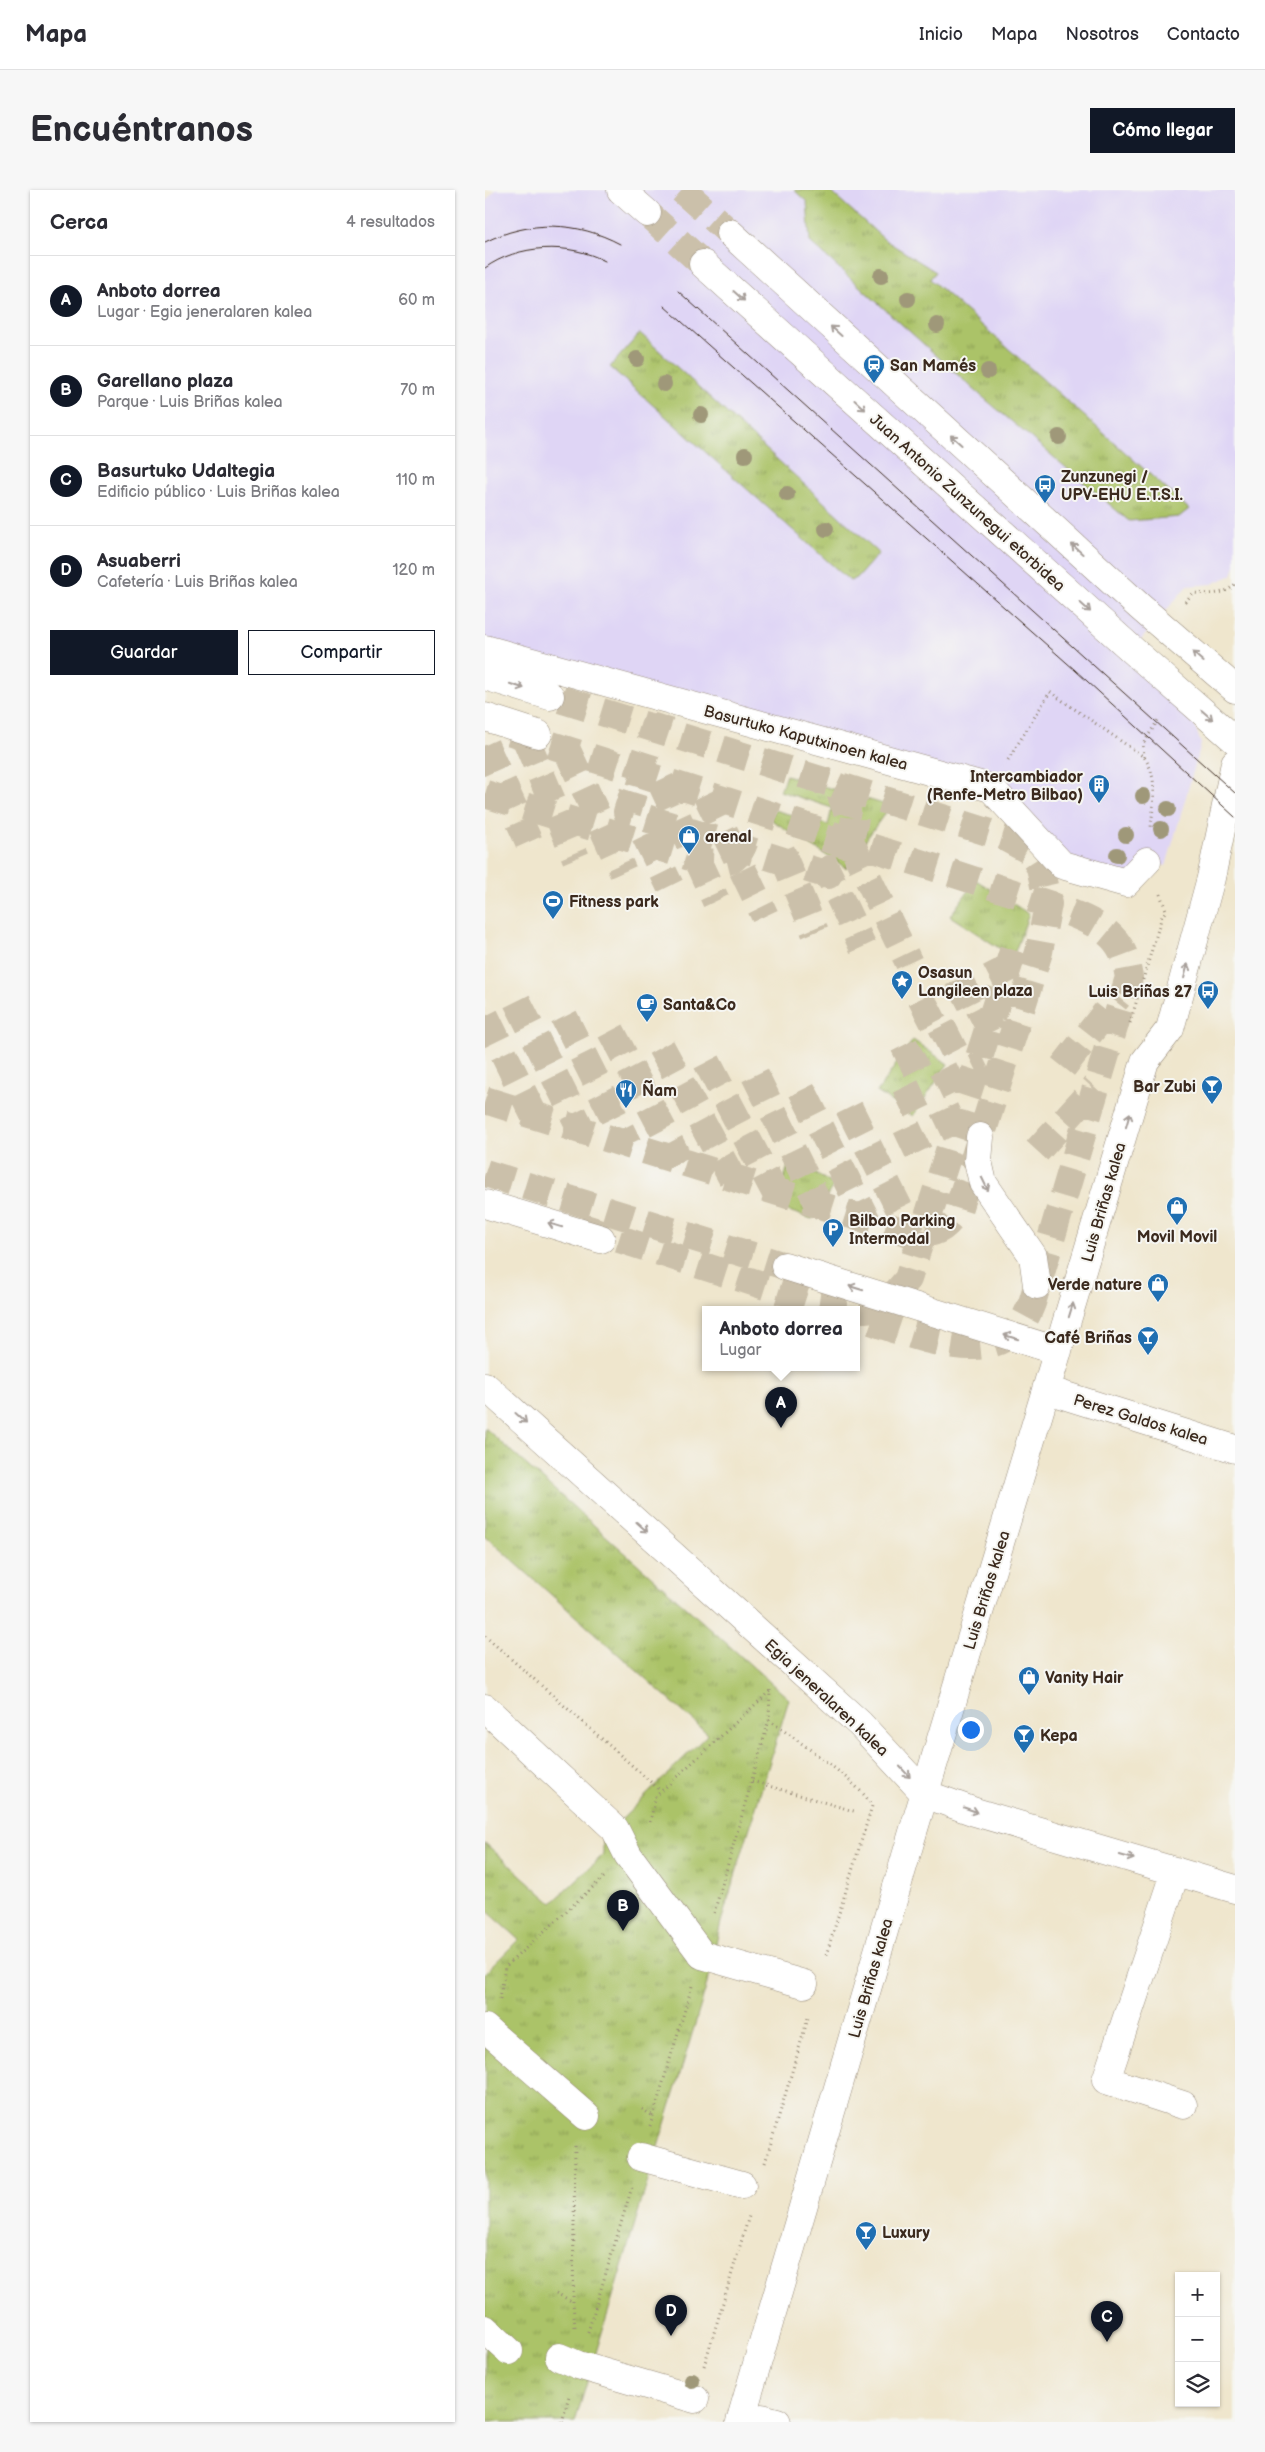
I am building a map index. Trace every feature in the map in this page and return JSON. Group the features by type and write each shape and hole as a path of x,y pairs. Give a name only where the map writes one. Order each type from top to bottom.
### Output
{"street":[{"path":"621,190 647,214"},
{"path":"729,233 1140,607 1235,689"},
{"name":"Juan Antonio Zunzunegui etorbidea","path":"703,264 1235,740"},
{"name":"Basurtuko Kaputxinoen kalea","path":"485,649 991,788"},
{"path":"485,676 550,696"},
{"path":"485,718 538,734"},
{"name":"Luis Briñas kalea","path":"760,2421 925,1794 1145,1061 1170,1029 1211,878 1235,763"},
{"path":"991,788 1062,865 1126,883 1147,861"},
{"path":"980,1137 977,1161 983,1184 1033,1256 1037,1285"},
{"path":"485,1204 601,1239"},
{"path":"785,1266 1058,1351"},
{"name":"Egia jeneralaren kalea","path":"485,1386 860,1724 925,1794 975,1812 1235,1889"},
{"name":"Perez Galdos kalea","path":"1047,1390 1235,1449"},
{"path":"485,1708 615,1829 634,1863 702,1955 804,1984"},
{"path":"1175,1871 1106,2080 1183,2105"},
{"path":"489,2031 581,2112"},
{"path":"641,2157 751,2189"},
{"path":"485,2329 509,2350"},
{"path":"569,2361 695,2399"}],"path":[{"path":"1193,593 1215,594 1232,588 1235,584"},
{"path":"991,788 1050,692 1144,757 1151,767 1155,788 1147,861 1166,910"},
{"path":"485,1636 661,1791"},
{"path":"569,2361 641,2157 702,1955 769,1720 771,1684"},
{"path":"489,2031 505,1966 634,1863 656,1796 770,1691"},
{"path":"769,1720 852,1783 868,1798 872,1806 825,1962"},
{"path":"752,1781 857,1812"},
{"path":"695,2399 751,2189 808,2017"},
{"path":"642,2109 653,2116"},
{"path":"562,2422 573,2302 581,2112"},
{"path":"556,2293 573,2302"}],"shaded area":[{"path":"495,190 1235,190 1235,565 1232,575 1212,584 1187,586 1128,655 1191,714 1201,744 1166,866 1147,861 1126,883 1092,875 991,788 485,649 485,202"}],"green space":[{"path":"794,190 829,190 885,240 936,272 930,279 1189,509 1179,517 1129,521 978,393 810,242 807,202"},
{"path":"640,333 879,553 857,578 850,581 610,367"},
{"path":"786,775 890,806 846,868 770,819 774,810 828,825 832,808 780,791"},
{"path":"976,880 1029,914 1013,957 950,916"},
{"path":"913,1040 948,1064 913,1116 877,1092"},
{"path":"791,1158 834,1185 812,1219 774,1206"},
{"path":"485,1428 789,1699 721,1922 705,1991 575,2422 485,2422 485,1973 519,1939 485,1909 485,1843 552,1903 603,1855 603,1838 708,1734 485,1536"}],"tunnel":[{"path":"682,190 730,233"},
{"path":"647,213 703,264"},
{"path":"485,1100 912,1234 934,1232 944,1226 958,1210 1039,952 1048,904 1040,867 1030,851 1004,837 550,696"},
{"path":"669,732 654,727 627,812 828,875 847,811 840,793 822,781"},
{"path":"511,732 1048,904 1100,927 1109,934 1122,951 1129,977 1032,1303 1023,1322 1006,1338 987,1345 965,1346 919,1337 860,1317"},
{"path":"525,737 576,858"},
{"path":"485,745 529,842"},
{"path":"567,750 623,872"},
{"path":"660,780 716,901"},
{"path":"836,786 851,793 855,809 854,825 844,857"},
{"path":"485,794 707,862 722,862 733,859 740,851 746,837"},
{"path":"706,794 765,916"},
{"path":"645,835 670,886"},
{"path":"850,841 909,963"},
{"path":"781,851 815,932"},
{"path":"821,858 863,947"},
{"path":"860,1308 884,1307 908,1279 1017,939"},
{"path":"915,1017 1015,965"},
{"path":"1063,1067 1118,997"},
{"path":"517,1001 582,1131"},
{"path":"898,1064 1000,1012"},
{"path":"485,1016 534,1115"},
{"path":"564,1017 628,1145"},
{"path":"611,1031 680,1162"},
{"path":"661,1047 732,1178"},
{"path":"707,1062 775,1192"},
{"path":"899,1105 986,1063"},
{"path":"755,1075 819,1205"},
{"path":"1037,1151 1095,1087"},
{"path":"802,1090 867,1221"},
{"path":"849,1108 912,1234"},
{"path":"900,1146 971,1112"},
{"path":"485,1173 785,1266"},
{"path":"579,1226 818,1303 841,1306"}],"tram line":[{"path":"485,242 519,230 553,226 587,231 604,236 620,244"},
{"path":"485,268 513,254 544,248 576,251 605,261"},
{"path":"678,291 1235,793"},
{"path":"664,306 1075,670 1235,817"}],"place":[{"name":"San Mamés","path":"874,384"},
{"name":"Zunzunegi / UPV-EHU E.T.S.I.","path":"1045,504"},
{"name":"Intercambiador (Renfe-Metro Bilbao)","path":"1099,804"},
{"name":"arenal","path":"689,855"},
{"name":"Fitness park","path":"553,920"},
{"name":"Osasun Langileen plaza","path":"902,1000"},
{"name":"Luis Briñas 27","path":"1208,1010"},
{"name":"Santa&Co","path":"647,1023"},
{"name":"Bar Zubi","path":"1212,1105"},
{"name":"Ñam","path":"626,1109"},
{"name":"Movil Movil","path":"1177,1226"},
{"name":"Bilbao Parking Intermodal","path":"833,1248"},
{"name":"Verde nature","path":"1158,1303"},
{"name":"Café Briñas","path":"1148,1356"},
{"name":"Anboto dorrea","path":"781,1428"},
{"name":"Vanity Hair","path":"1029,1696"},
{"name":"Kepa","path":"1024,1754"},
{"name":"Garellano plaza","path":"623,1931"},
{"name":"Luxury","path":"866,2251"},
{"name":"Asuaberri","path":"671,2336"},
{"name":"Basurtuko Udaltegia","path":"1107,2342"}]}
